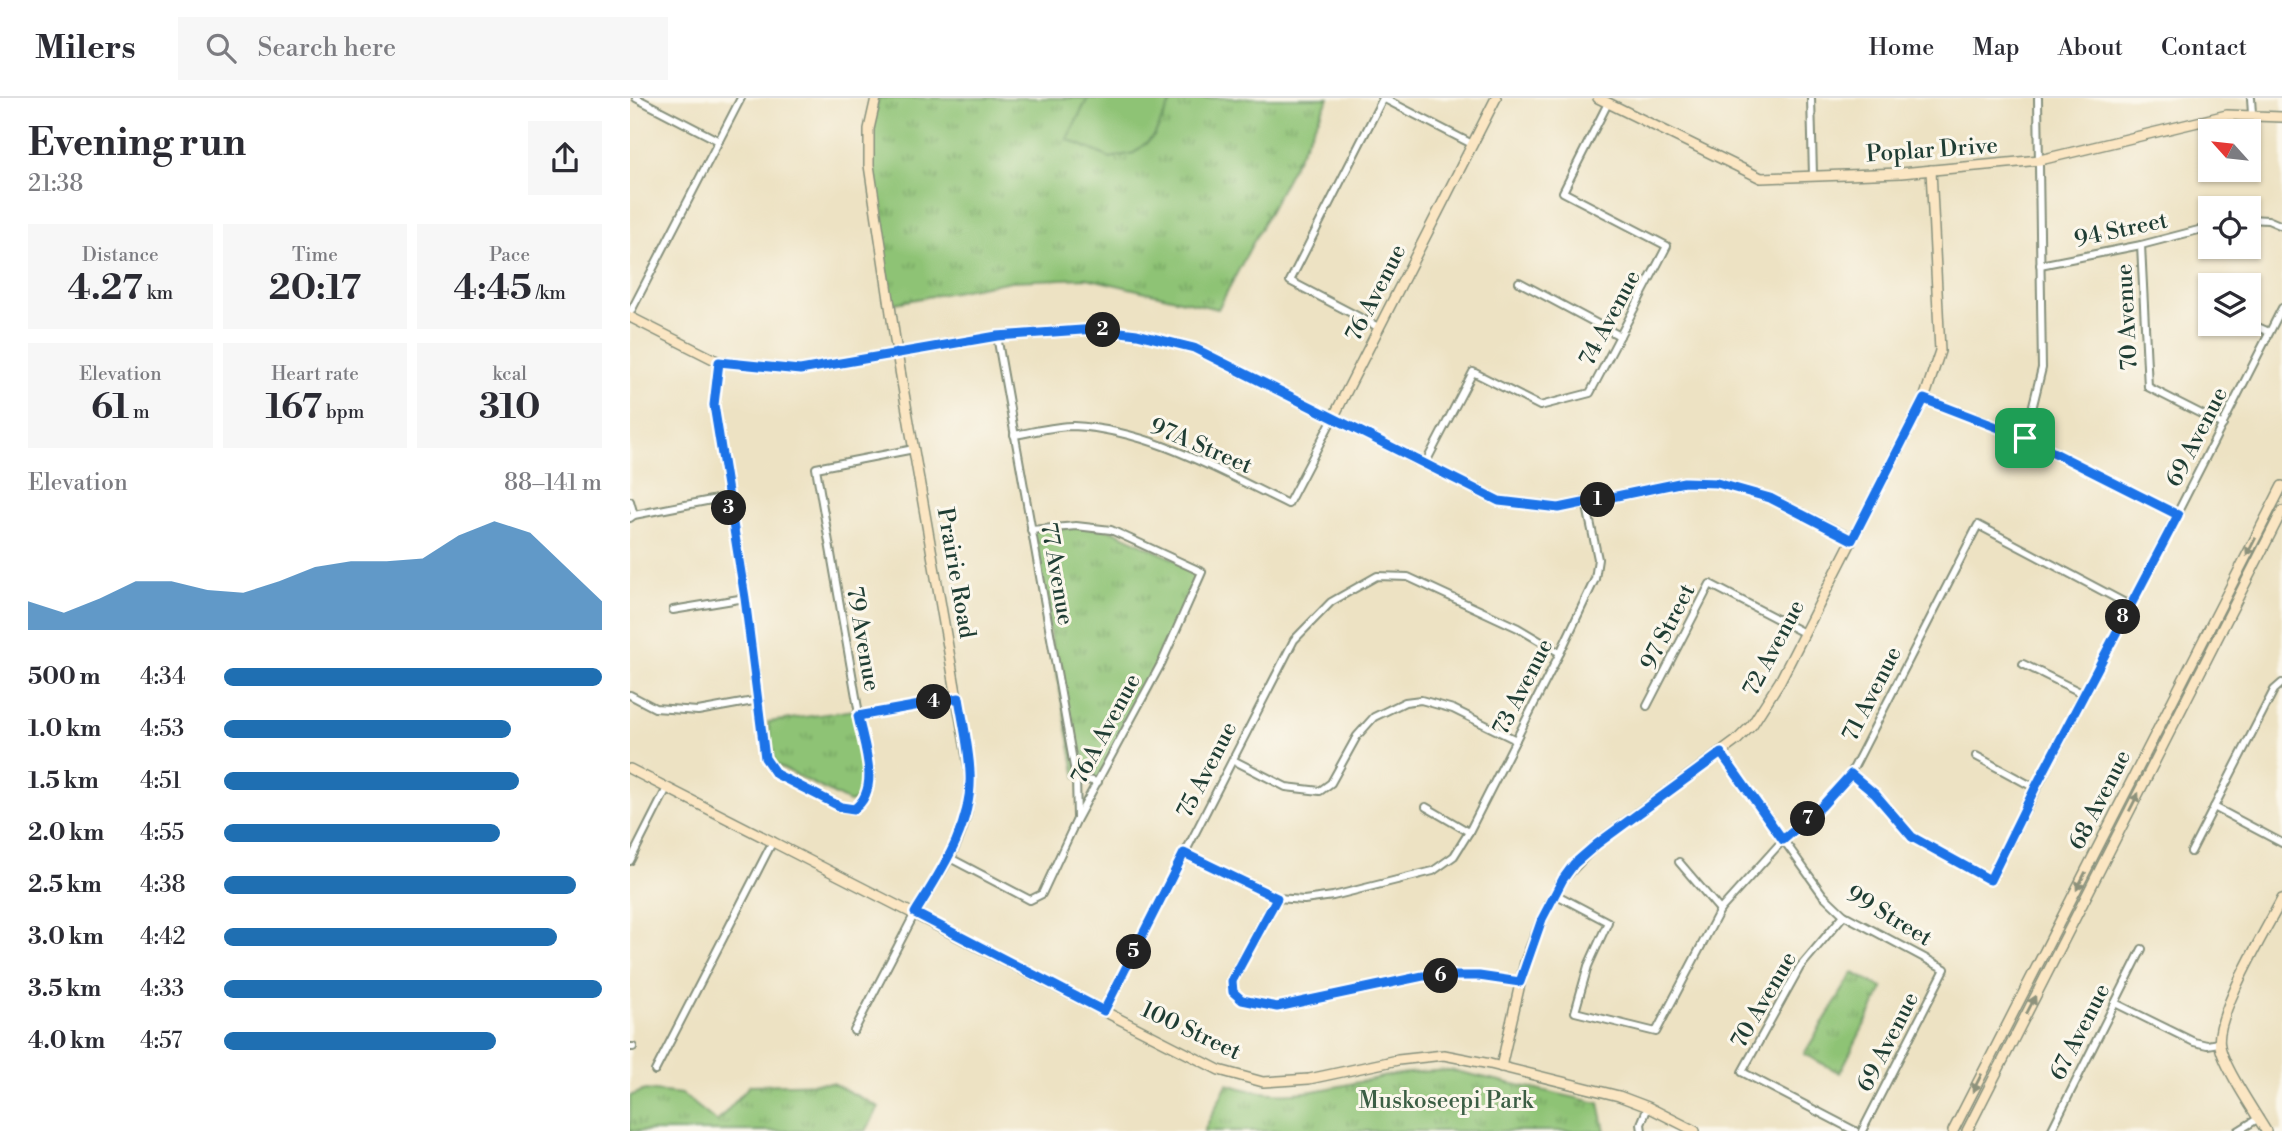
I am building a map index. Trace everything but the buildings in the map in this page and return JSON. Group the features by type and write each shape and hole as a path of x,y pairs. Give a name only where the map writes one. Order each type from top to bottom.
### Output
{"street":[{"path":"636,98 719,141"},
{"path":"741,98 630,315 719,362 800,370 997,336 1096,329 1194,348 1499,501 1559,508 1684,482 1717,483 1770,498 1852,540"},
{"name":"Prairie Road","path":"855,1031 964,823 969,800 970,773 897,353 869,165 869,129 876,98"},
{"path":"1380,328 1290,281 1383,98 1472,144"},
{"name":"76 Avenue","path":"1288,504 1496,98"},
{"name":"Poplar Drive","path":"1598,98 1761,178 1901,173 2040,160 2216,117 2252,114 2282,117"},
{"path":"1811,98 1813,176"},
{"path":"2025,438 2042,369 2038,98"},
{"path":"2251,98 2252,114"},
{"name":"74 Avenue","path":"1425,464 1473,372 1540,406 1590,393 1667,246 1563,192 1608,103"},
{"name":"72 Avenue","path":"1501,1067 1520,982 1532,943 1563,879 1586,852 1721,753 1752,725 1780,681 1924,399 1940,351 1931,170"},
{"path":"2261,220 2282,226"},
{"name":"94 Street","path":"2040,265 2141,245 2198,230"},
{"name":"70 Avenue","path":"2141,245 2148,387 2223,425"},
{"path":"1519,282 1620,336"},
{"name":"69 Avenue","path":"1851,774 1875,794 1912,837 1990,880 2282,308"},
{"path":"2261,328 2269,332"},
{"name":"77 Avenue","path":"997,336 1076,778 1077,820"},
{"path":"630,695 655,708 698,711 759,701 714,405 719,362"},
{"path":"1924,399 2025,438 2178,515"},
{"name":"97A Street","path":"1014,435 1070,426 1117,431 1177,450 1288,504"},
{"name":"79 Avenue","path":"759,701 765,758 776,774 841,807 850,808 861,804 870,777 816,468 914,449"},
{"name":"68 Avenue","path":"1953,1131 2282,486"},
{"path":"630,501 632,517 727,497"},
{"name":"73 Avenue","path":"1277,898 1304,900 1334,896 1433,871 1454,856 1516,740 1595,579 1598,559 1586,502"},
{"name":"68 Avenue","path":"1967,1131 2282,511"},
{"name":"71 Avenue","path":"1555,894 1608,922 1588,966 1575,1012 1656,1032 1720,910 1783,840 1822,806 1851,774 1978,525 2129,606"},
{"name":"76A Avenue","path":"948,857 1030,900 1042,894 1077,820 1162,662 1202,572 1111,530 1076,526 1031,530"},
{"name":"75 Avenue","path":"1104,1011 1294,640 1331,602 1377,576 1408,577 1518,628 1560,653"},
{"name":"97 Street","path":"1647,706 1710,584 1804,633"},
{"path":"673,610 745,598"},
{"path":"2023,664 2084,694"},
{"path":"2191,852 2274,690 2282,683"},
{"path":"858,716 959,698"},
{"path":"1233,760 1286,787 1320,791 1331,783 1357,736 1374,717 1405,702 1421,700 1453,709 1516,740"},
{"name":"99 Street","path":"1721,753 1823,895 1844,915 1945,969"},
{"path":"1976,756 2035,788"},
{"name":"100 Street","path":"630,769 1219,1070 1263,1082 1308,1079 1430,1055 1463,1058 1619,1096 1648,1107 1695,1131"},
{"path":"1076,778 1098,782"},
{"path":"630,861 667,788"},
{"path":"1426,807 1469,832"},
{"path":"2214,807 2282,843"},
{"path":"655,1071 773,841"},
{"path":"1184,853 1277,898 1232,981 1233,992 1242,1000 1277,1007 1423,976 1479,976 1520,982"},
{"path":"1679,862 1720,910"},
{"path":"2266,1131 2223,1056 2219,1043 2220,1025 2225,1010 2282,899"},
{"name":"70 Avenue","path":"1844,915 1800,967 1742,1072 1855,1131"},
{"name":"67 Avenue","path":"2051,1131 2142,949"},
{"name":"69 Avenue","path":"1862,1131 1945,969"},
{"path":"2115,1003 2194,1042 2207,1045 2219,1043"},
{"path":"1642,1131 1641,1124 1648,1107"},
{"path":"2238,1131 2259,1118"}],"green space":[{"path":"878,98 1329,98 1218,309 1087,278 1011,281 890,304 868,163"},
{"path":"1088,98 1172,100 1154,136 1134,153 1110,158 1067,139"},
{"path":"1076,526 1111,530 1202,572 1098,782 1076,778 1031,530"},
{"path":"854,710 865,776 864,786 855,801 849,802 775,764 768,722"},
{"path":"1853,973 1883,988 1840,1073 1804,1054"},
{"name":"Muskoseepi Park","path":"1451,1070 1599,1103 1605,1131 1204,1131 1227,1084 1270,1093 1310,1092 1392,1075"},
{"path":"832,1083 879,1107 866,1131 630,1131 630,1096 645,1090 682,1094 717,1122 750,1085"}],"route":[{"path":"1096,329 1137,334 1194,348 1499,501 1559,508 1684,482 1717,483 1770,498 1852,540 1924,399 2025,438 2178,515 2035,788 1990,880 1912,837 1875,794 1851,774 1822,806 1783,840 1721,753 1586,852 1574,864 1542,919 1520,982 1479,976 1423,976 1277,1007 1242,1000 1233,992 1232,981 1277,898 1184,853 1104,1011 915,913 948,857 964,823 969,800 970,773 959,698 858,716 870,777 861,804 854,809 841,807 776,774 765,758 745,598 714,405 719,362 800,370 997,336 1096,329"}]}
